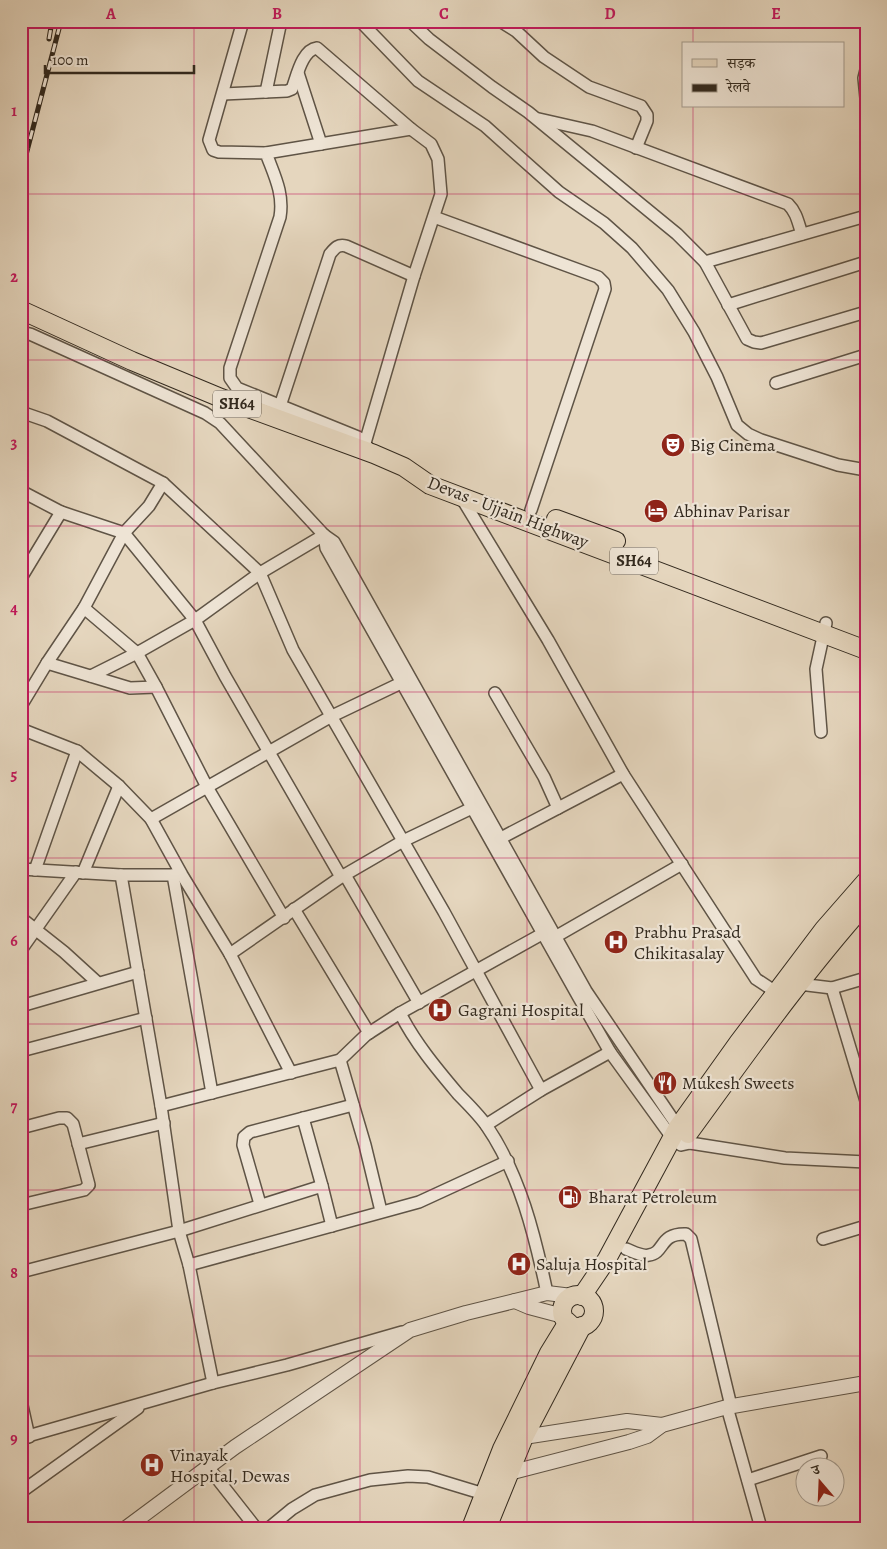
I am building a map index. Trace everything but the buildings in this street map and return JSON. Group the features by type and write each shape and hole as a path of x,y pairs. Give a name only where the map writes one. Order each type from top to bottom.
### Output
{"main road":[{"name":"Devas - Ujjain Highway","path":"21,310 203,391 344,443 369,448 404,467 430,485 825,628 866,638"},
{"name":"Devas - Ujjain Highway","path":"404,467 436,473 585,529 825,628 866,650"},
{"path":"582,1298 776,992 824,929 866,881"},
{"path":"571,1322 563,1308 566,1301 582,1298 607,1280 626,1249 682,1138 835,937 866,903"},
{"path":"571,1322 589,1323 592,1318 594,1312 582,1298"},
{"path":"487,1528 571,1322"},
{"path":"471,1528 502,1449 549,1353 571,1322"}],"street":[{"path":"243,21 209,140 213,150 219,152 266,153 411,129"},
{"path":"266,92 281,21"},
{"path":"360,21 418,80 485,126 559,192 604,223 632,248 668,290 694,332 717,377 737,425 748,434 761,440 838,465 866,470"},
{"path":"410,21 429,39 537,119 677,234 705,262 747,339 761,343 866,312"},
{"path":"500,21 516,31 544,58 589,87 641,106 647,115 648,121 636,148"},
{"path":"223,94 287,91 292,89 306,54 312,48 317,48 411,129 432,144 438,159 441,194 414,276 369,448"},
{"path":"866,70 864,78 866,98"},
{"path":"298,73 322,144"},
{"path":"537,119 592,132 788,204 797,216 802,234"},
{"path":"266,153 280,193 282,204 280,217 230,368 230,378 237,388 358,437 369,448"},
{"path":"434,216 598,277 604,283 605,289 531,510"},
{"path":"705,262 866,216"},
{"path":"280,406 330,254 334,248 341,245 346,246 414,276"},
{"path":"728,304 866,262"},
{"path":"21,332 39,338 196,409 220,423 324,535 334,542 446,738 555,937 586,990 682,1138"},
{"path":"776,383 866,355"},
{"path":"21,412 47,422 163,483 260,573 293,650 444,912 541,1090"},
{"path":"21,706 84,608 124,533 149,506 163,483"},
{"path":"21,491 61,512 124,533 195,620 268,751 419,1002"},
{"path":"460,495 548,640 623,774 756,979 776,992"},
{"path":"21,578 61,512"},
{"path":"91,676 137,653 195,620 260,573 324,535"},
{"path":"324,535 326,548 610,1052 682,1138 785,1158 866,1162"},
{"path":"866,544 866,565"},
{"path":"84,608 137,653 207,787 284,918"},
{"path":"821,732 816,669 825,628"},
{"path":"47,663 130,688 156,687"},
{"path":"151,819 330,717 401,683"},
{"path":"495,693 540,769 558,808"},
{"path":"21,729 77,751 119,786 151,819 178,875 230,954 291,1072"},
{"path":"35,870 77,751"},
{"path":"501,838 623,774"},
{"path":"21,950 79,873 119,786"},
{"path":"230,954 343,876 403,841 472,808"},
{"path":"555,937 682,864"},
{"path":"21,869 121,875 178,875"},
{"path":"121,875 164,1123 179,1230 189,1265 213,1383"},
{"path":"178,875 212,1093"},
{"path":"294,910 369,1033"},
{"path":"21,918 64,952 98,984"},
{"path":"161,1106 340,1060 369,1033 400,1013 542,934"},
{"path":"21,1006 138,972"},
{"path":"799,984 832,988 866,978"},
{"path":"832,988 866,1101"},
{"path":"400,1013 426,1056 486,1124 508,1161 536,1242 547,1293"},
{"path":"21,1051 146,1018"},
{"path":"486,1124 541,1090 610,1052"},
{"path":"340,1060 365,1145 381,1211"},
{"path":"260,1204 243,1145 244,1137 250,1132 353,1106"},
{"path":"21,1128 59,1118 66,1118 73,1124 88,1185 84,1190 21,1206"},
{"path":"303,1118 332,1226"},
{"path":"78,1144 164,1123"},
{"path":"189,1265 419,1202 508,1161"},
{"path":"21,1272 179,1230 322,1186"},
{"path":"823,1239 866,1226"},
{"path":"626,1249 649,1256 655,1254 670,1236 676,1233 686,1234 691,1239 729,1406 761,1528"},
{"path":"21,1401 25,1437 213,1383 287,1365 547,1293 582,1298"},
{"path":"515,1301 571,1322"},
{"path":"126,1528 243,1441 410,1330"},
{"path":"509,1473 629,1442 647,1436 662,1426 729,1406 866,1383"},
{"path":"21,1492 145,1403"},
{"path":"524,1437 627,1421 662,1426"},
{"path":"748,1480 794,1465"},
{"path":"208,1467 256,1528"},
{"path":"269,1528 292,1509 315,1495 370,1480 408,1476 428,1478 484,1494"}],"railway":[{"path":"49,39 52,21"},
{"path":"21,174 61,21"}],"place":[{"name":"Big Cinema","path":"673,445"},
{"name":"Abhinav Parisar","path":"656,511"},
{"name":"Prabhu Prasad Chikitasalay","path":"616,942"},
{"name":"Gagrani Hospital","path":"440,1010"},
{"name":"Mukesh Sweets","path":"665,1083"},
{"name":"Bharat Petroleum","path":"570,1197"},
{"name":"Saluja Hospital","path":"519,1264"},
{"name":"Vinayak Hospital, Dewas","path":"152,1465"}]}
